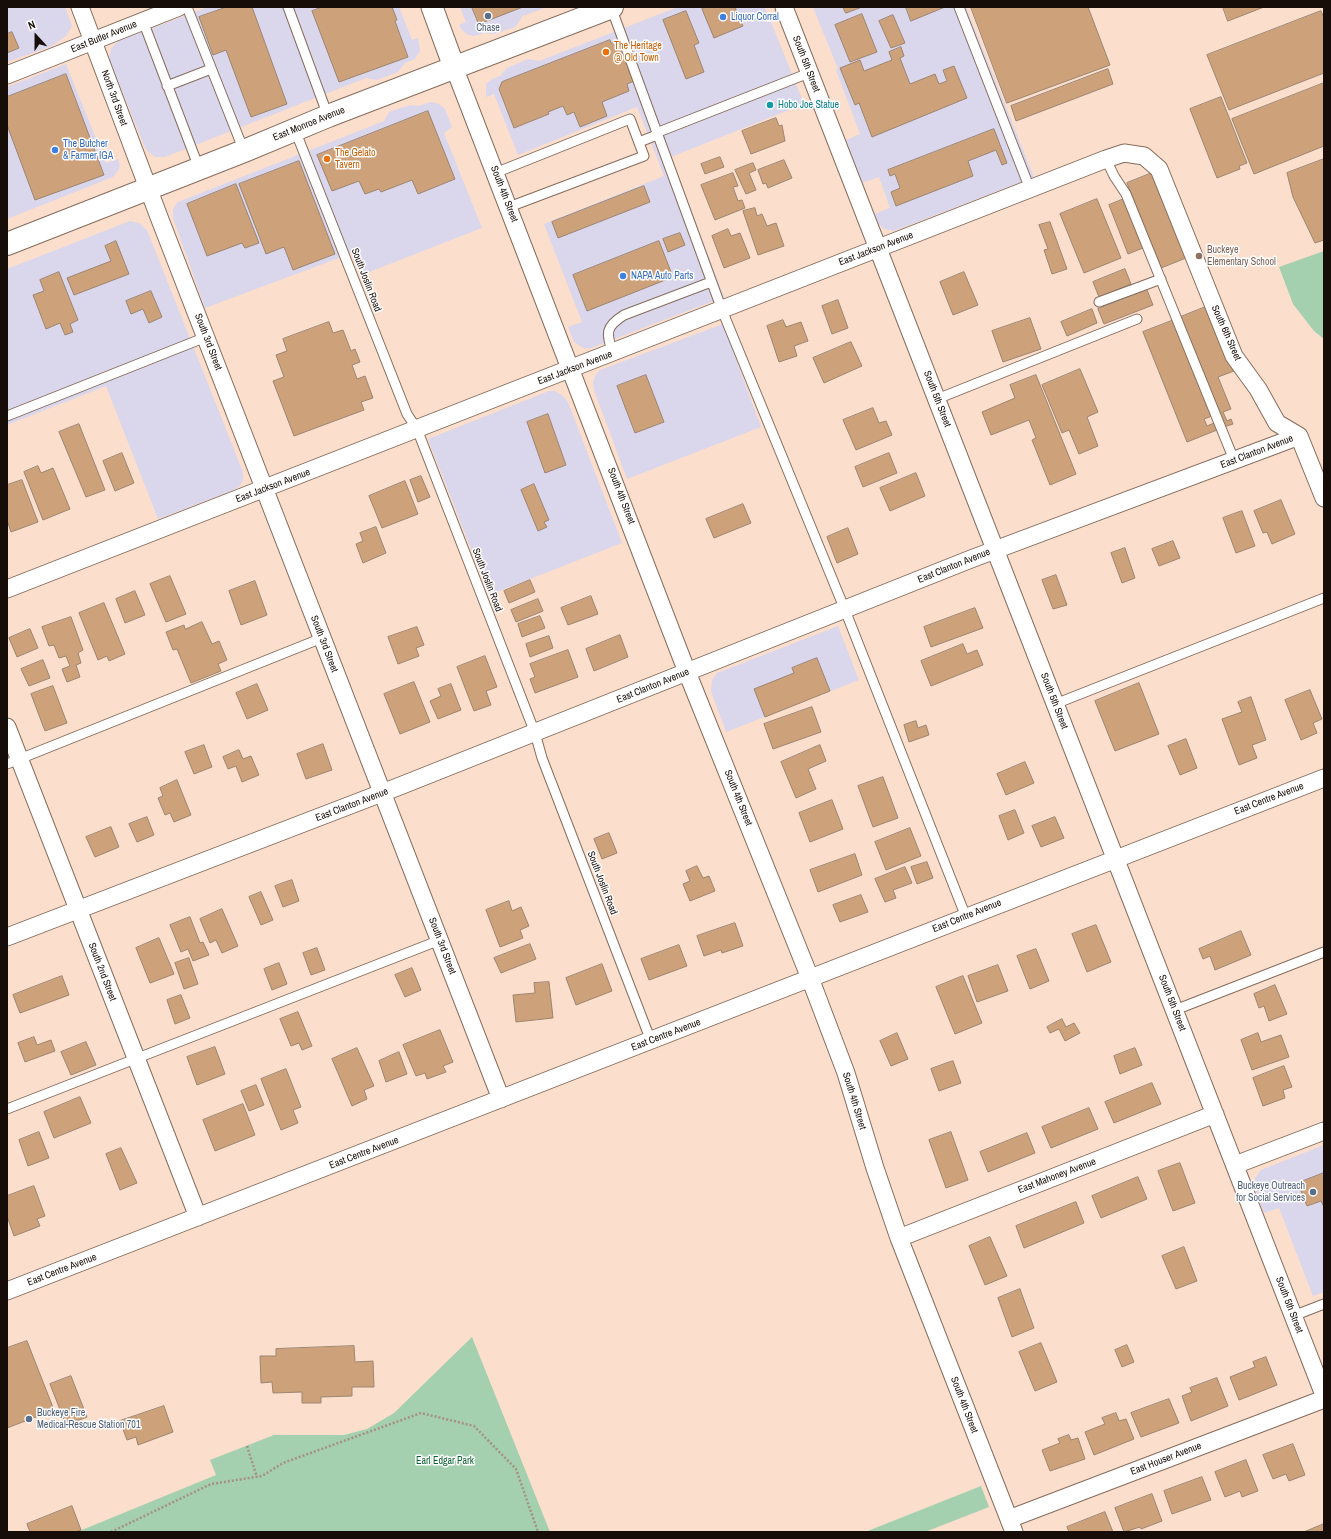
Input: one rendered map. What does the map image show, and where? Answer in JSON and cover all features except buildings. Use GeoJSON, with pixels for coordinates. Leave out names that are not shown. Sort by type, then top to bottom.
{"type":"FeatureCollection","features":[{"type":"Feature","properties":{"kind":"main road","name":"East Monroe Avenue"},"geometry":{"type":"LineString","coordinates":[[7,244],[244,151],[328,116],[612,7]]}},
{"type":"Feature","properties":{"kind":"street","name":"North 3rd Street"},"geometry":{"type":"LineString","coordinates":[[80,7],[148,188]]}},
{"type":"Feature","properties":{"kind":"street","name":"East Butler Avenue"},"geometry":{"type":"LineString","coordinates":[[7,75],[179,7]]}},
{"type":"Feature","properties":{"kind":"street"},"geometry":{"type":"LineString","coordinates":[[432,7],[454,68]]}},
{"type":"Feature","properties":{"kind":"street","name":"South 5th Street"},"geometry":{"type":"LineString","coordinates":[[784,7],[1216,1114],[1324,1395]]}},
{"type":"Feature","properties":{"kind":"street","name":"South 4th Street"},"geometry":{"type":"LineString","coordinates":[[454,68],[572,369],[688,672],[810,978],[846,1073],[875,1168],[899,1238],[1011,1525]]}},
{"type":"Feature","properties":{"kind":"street","name":"East Jackson Avenue"},"geometry":{"type":"LineString","coordinates":[[7,589],[265,490],[1106,159],[1124,153],[1144,156]]}},
{"type":"Feature","properties":{"kind":"street","name":"South 6th Street"},"geometry":{"type":"LineString","coordinates":[[1144,156],[1159,169],[1234,356],[1258,389],[1277,423],[1300,436]]}},
{"type":"Feature","properties":{"kind":"street","name":"South 3rd Street"},"geometry":{"type":"LineString","coordinates":[[148,188],[502,1099]]}},
{"type":"Feature","properties":{"kind":"street"},"geometry":{"type":"LineString","coordinates":[[1300,436],[1324,498]]}},
{"type":"Feature","properties":{"kind":"street","name":"East Clanton Avenue"},"geometry":{"type":"LineString","coordinates":[[7,936],[382,793],[996,550],[1300,436]]}},
{"type":"Feature","properties":{"kind":"street","name":"South 2nd Street"},"geometry":{"type":"LineString","coordinates":[[7,727],[13,762],[77,910],[198,1217]]}},
{"type":"Feature","properties":{"kind":"street","name":"East Centre Avenue"},"geometry":{"type":"LineString","coordinates":[[7,1292],[1324,778]]}},
{"type":"Feature","properties":{"kind":"street","name":"East Mahoney Avenue"},"geometry":{"type":"LineString","coordinates":[[899,1238],[1216,1114]]}},
{"type":"Feature","properties":{"kind":"street"},"geometry":{"type":"LineString","coordinates":[[1235,1165],[1324,1131]]}},
{"type":"Feature","properties":{"kind":"street","name":"East Houser Avenue"},"geometry":{"type":"LineString","coordinates":[[1011,1525],[1324,1399]]}},
{"type":"Feature","properties":{"kind":"lane"},"geometry":{"type":"LineString","coordinates":[[187,7],[244,151]]}},
{"type":"Feature","properties":{"kind":"lane"},"geometry":{"type":"LineString","coordinates":[[288,7],[328,116]]}},
{"type":"Feature","properties":{"kind":"lane"},"geometry":{"type":"LineString","coordinates":[[612,7],[656,134],[711,282],[845,610],[966,917]]}},
{"type":"Feature","properties":{"kind":"lane"},"geometry":{"type":"LineString","coordinates":[[959,7],[1030,189]]}},
{"type":"Feature","properties":{"kind":"lane"},"geometry":{"type":"LineString","coordinates":[[143,21],[199,168]]}},
{"type":"Feature","properties":{"kind":"lane"},"geometry":{"type":"LineString","coordinates":[[168,86],[211,70]]}},
{"type":"Feature","properties":{"kind":"lane"},"geometry":{"type":"LineString","coordinates":[[639,142],[810,73]]}},
{"type":"Feature","properties":{"kind":"lane"},"geometry":{"type":"LineString","coordinates":[[496,173],[630,118],[644,156],[509,207]]}},
{"type":"Feature","properties":{"kind":"lane","name":"South Joslin Road"},"geometry":{"type":"LineString","coordinates":[[295,130],[407,414],[417,430],[535,733],[542,758],[651,1041]]}},
{"type":"Feature","properties":{"kind":"lane"},"geometry":{"type":"LineString","coordinates":[[1106,159],[1114,176],[1126,194],[1234,460]]}},
{"type":"Feature","properties":{"kind":"lane"},"geometry":{"type":"LineString","coordinates":[[1099,302],[1161,279]]}},
{"type":"Feature","properties":{"kind":"lane"},"geometry":{"type":"LineString","coordinates":[[613,353],[608,340],[608,329],[611,323],[624,315],[711,282]]}},
{"type":"Feature","properties":{"kind":"lane"},"geometry":{"type":"LineString","coordinates":[[937,399],[1137,319]]}},
{"type":"Feature","properties":{"kind":"lane"},"geometry":{"type":"LineString","coordinates":[[7,416],[206,337]]}},
{"type":"Feature","properties":{"kind":"lane"},"geometry":{"type":"LineString","coordinates":[[1055,704],[1324,598]]}},
{"type":"Feature","properties":{"kind":"lane"},"geometry":{"type":"LineString","coordinates":[[13,762],[322,638]]}},
{"type":"Feature","properties":{"kind":"lane"},"geometry":{"type":"LineString","coordinates":[[7,1109],[440,940]]}},
{"type":"Feature","properties":{"kind":"lane"},"geometry":{"type":"LineString","coordinates":[[1175,1010],[1324,952]]}},
{"type":"Feature","properties":{"kind":"lane"},"geometry":{"type":"LineString","coordinates":[[1293,1316],[1324,1304]]}},
{"type":"Feature","properties":{"kind":"path"},"geometry":{"type":"LineString","coordinates":[[111,1532],[211,1484],[262,1476],[283,1463],[421,1413],[474,1426],[516,1469],[538,1532]]}},
{"type":"Feature","properties":{"kind":"path"},"geometry":{"type":"LineString","coordinates":[[247,1446],[257,1477]]}},
{"type":"Feature","properties":{"kind":"shaded area"},"geometry":{"type":"Polygon","coordinates":[[[7,7],[65,7],[72,26],[67,35],[52,46],[7,62],[7,7]]]}},
{"type":"Feature","properties":{"kind":"shaded area"},"geometry":{"type":"Polygon","coordinates":[[[208,7],[399,7],[412,40],[418,38],[420,51],[415,59],[405,63],[398,72],[377,80],[366,78],[165,157],[155,157],[146,150],[109,59],[111,49],[118,41],[208,7]]]}},
{"type":"Feature","properties":{"kind":"shaded area"},"geometry":{"type":"Polygon","coordinates":[[[460,7],[547,7],[523,16],[515,27],[494,34],[484,33],[475,36],[468,35],[459,25],[466,22],[460,7]]]}},
{"type":"Feature","properties":{"kind":"shaded area"},"geometry":{"type":"Polygon","coordinates":[[[678,7],[765,7],[804,104],[671,157],[724,297],[585,349],[574,342],[568,327],[582,322],[544,224],[664,176],[637,107],[518,155],[494,94],[486,97],[486,84],[492,79],[500,76],[507,68],[528,59],[539,61],[678,7]]]}},
{"type":"Feature","properties":{"kind":"shaded area"},"geometry":{"type":"Polygon","coordinates":[[[813,7],[966,7],[1034,177],[894,231],[884,229],[878,223],[874,214],[890,208],[879,177],[862,183],[846,140],[860,134],[836,70],[838,69],[813,7]]]}},
{"type":"Feature","properties":{"kind":"shaded area","name":"The Butcher & Farmer IGA"},"geometry":{"type":"Polygon","coordinates":[[[66,64],[106,163],[118,159],[120,166],[113,177],[7,219],[7,87],[66,64]]]}},
{"type":"Feature","properties":{"kind":"shaded area"},"geometry":{"type":"Polygon","coordinates":[[[431,102],[439,104],[445,109],[452,127],[444,133],[482,228],[364,274],[355,252],[205,308],[173,218],[173,209],[178,202],[384,121],[389,112],[410,105],[418,106],[431,102]]]}},
{"type":"Feature","properties":{"kind":"shaded area"},"geometry":{"type":"Polygon","coordinates":[[[130,221],[139,223],[147,230],[243,472],[243,480],[240,486],[234,490],[158,519],[106,386],[7,425],[7,269],[130,221]]]}},
{"type":"Feature","properties":{"kind":"shaded area"},"geometry":{"type":"Polygon","coordinates":[[[723,324],[761,427],[627,479],[594,390],[593,382],[595,376],[600,370],[723,324]]]}},
{"type":"Feature","properties":{"kind":"shaded area"},"geometry":{"type":"Polygon","coordinates":[[[549,391],[555,391],[562,395],[568,402],[622,543],[489,595],[428,439],[549,391]]]}},
{"type":"Feature","properties":{"kind":"shaded area"},"geometry":{"type":"Polygon","coordinates":[[[838,626],[859,680],[726,732],[711,691],[712,680],[717,673],[838,626]]]}},
{"type":"Feature","properties":{"kind":"shaded area"},"geometry":{"type":"Polygon","coordinates":[[[1324,1145],[1324,1292],[1313,1296],[1279,1208],[1264,1213],[1254,1187],[1255,1178],[1261,1170],[1324,1145]]]}},
{"type":"Feature","properties":{"kind":"green space"},"geometry":{"type":"Polygon","coordinates":[[[1324,251],[1324,339],[1314,331],[1293,304],[1279,267],[1324,251]]]}},
{"type":"Feature","properties":{"kind":"green space","name":"Earl Edgar Park"},"geometry":{"type":"Polygon","coordinates":[[[472,1337],[550,1532],[77,1532],[216,1475],[210,1460],[274,1435],[344,1435],[367,1429],[394,1413],[472,1337]]]}},
{"type":"Feature","properties":{"kind":"green space"},"geometry":{"type":"Polygon","coordinates":[[[981,1486],[989,1507],[925,1532],[865,1532],[981,1486]]]}},
{"type":"Feature","properties":{"kind":"place","name":"Chase"},"geometry":{"type":"Point","coordinates":[488,16]}},
{"type":"Feature","properties":{"kind":"place","name":"Liquor Corral"},"geometry":{"type":"Point","coordinates":[723,17]}},
{"type":"Feature","properties":{"kind":"place","name":"The Heritage @ Old Town"},"geometry":{"type":"Point","coordinates":[606,52]}},
{"type":"Feature","properties":{"kind":"place","name":"Hobo Joe Statue"},"geometry":{"type":"Point","coordinates":[770,105]}},
{"type":"Feature","properties":{"kind":"place","name":"The Butcher & Farmer IGA"},"geometry":{"type":"Point","coordinates":[55,150]}},
{"type":"Feature","properties":{"kind":"place","name":"The Gelato Tavern"},"geometry":{"type":"Point","coordinates":[327,159]}},
{"type":"Feature","properties":{"kind":"place","name":"Buckeye Elementary School"},"geometry":{"type":"Point","coordinates":[1199,256]}},
{"type":"Feature","properties":{"kind":"place","name":"NAPA Auto Parts"},"geometry":{"type":"Point","coordinates":[623,276]}},
{"type":"Feature","properties":{"kind":"place","name":"Buckeye Outreach for Social Services"},"geometry":{"type":"Point","coordinates":[1313,1192]}},
{"type":"Feature","properties":{"kind":"place","name":"Buckeye Fire Medical-Rescue Station 701"},"geometry":{"type":"Point","coordinates":[29,1419]}}]}
